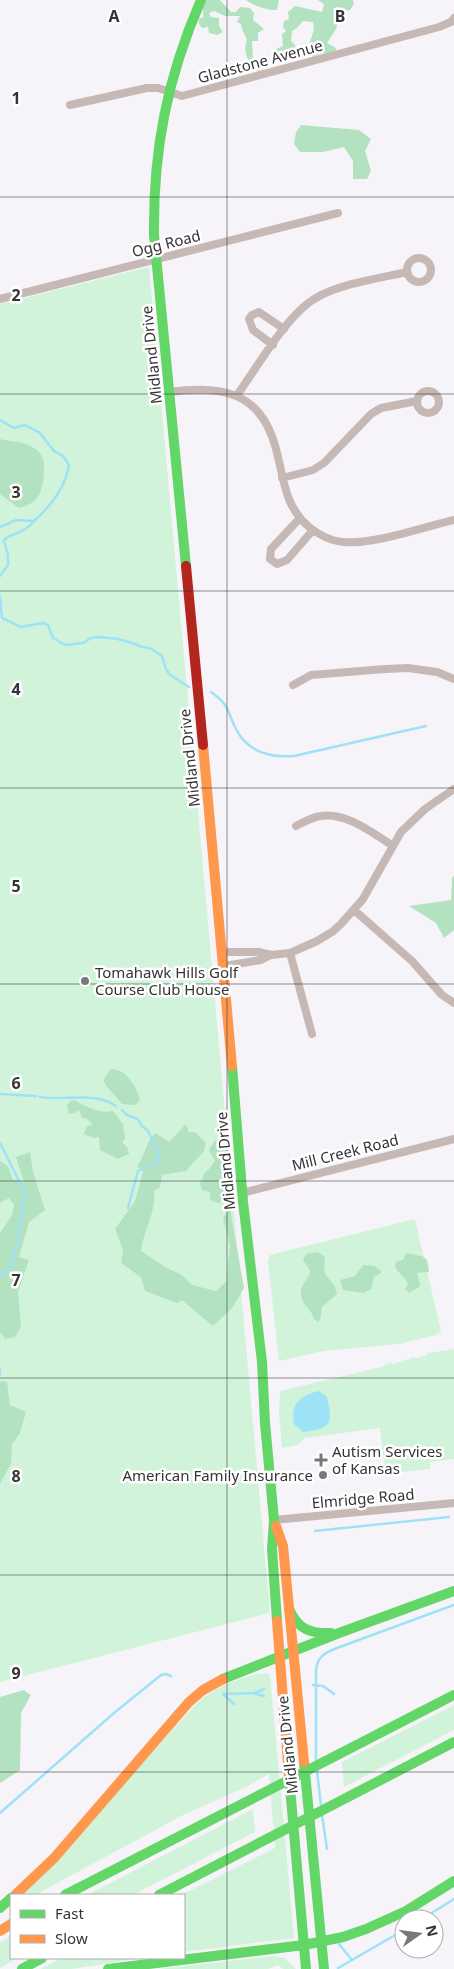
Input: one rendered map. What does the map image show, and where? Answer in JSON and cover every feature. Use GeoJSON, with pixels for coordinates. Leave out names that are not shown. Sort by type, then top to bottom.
{"type":"FeatureCollection","features":[{"type":"Feature","properties":{"kind":"main road","name":"Midland Drive"},"geometry":{"type":"LineString","coordinates":[[202,0],[183,40],[169,92],[159,135],[153,204],[156,260],[223,952],[242,1193],[262,1362],[265,1423],[274,1520],[272,1549],[279,1657],[306,1969]]}},
{"type":"Feature","properties":{"kind":"main road","name":"Midland Drive"},"geometry":{"type":"LineString","coordinates":[[274,1520],[283,1546],[324,1969]]}},
{"type":"Feature","properties":{"kind":"main road"},"geometry":{"type":"LineString","coordinates":[[16,1894],[55,1857],[189,1702],[203,1690],[216,1682],[339,1632],[454,1591]]}},
{"type":"Feature","properties":{"kind":"main road"},"geometry":{"type":"LineString","coordinates":[[289,1609],[298,1626],[309,1633],[339,1632]]}},
{"type":"Feature","properties":{"kind":"main road"},"geometry":{"type":"LineString","coordinates":[[67,1894],[454,1695]]}},
{"type":"Feature","properties":{"kind":"main road"},"geometry":{"type":"LineString","coordinates":[[161,1894],[454,1742]]}},
{"type":"Feature","properties":{"kind":"main road"},"geometry":{"type":"LineString","coordinates":[[108,1969],[322,1942],[358,1932],[386,1921],[422,1903],[454,1881]]}},
{"type":"Feature","properties":{"kind":"main road"},"geometry":{"type":"LineString","coordinates":[[0,1908],[10,1899]]}},
{"type":"Feature","properties":{"kind":"main road"},"geometry":{"type":"LineString","coordinates":[[22,1969],[40,1959]]}},
{"type":"Feature","properties":{"kind":"street","name":"Gladstone Avenue"},"geometry":{"type":"LineString","coordinates":[[70,105],[147,88],[158,88],[182,96],[438,27],[451,22],[454,18]]}},
{"type":"Feature","properties":{"kind":"street","name":"Ogg Road"},"geometry":{"type":"LineString","coordinates":[[0,299],[338,213]]}},
{"type":"Feature","properties":{"kind":"street"},"geometry":{"type":"LineString","coordinates":[[237,395],[284,329],[298,312],[317,297],[338,289],[407,272]]}},
{"type":"Feature","properties":{"kind":"street"},"geometry":{"type":"LineString","coordinates":[[273,345],[253,330],[249,319],[252,315],[259,312],[265,314],[284,329]]}},
{"type":"Feature","properties":{"kind":"street"},"geometry":{"type":"LineString","coordinates":[[170,392],[210,389],[237,395],[254,409],[264,421],[276,449],[282,478],[291,505],[300,518],[313,530],[328,539],[354,543],[368,541],[454,520]]}},
{"type":"Feature","properties":{"kind":"street"},"geometry":{"type":"LineString","coordinates":[[282,478],[313,470],[324,463],[371,414],[390,406],[417,401]]}},
{"type":"Feature","properties":{"kind":"street"},"geometry":{"type":"LineString","coordinates":[[300,518],[271,549],[270,559],[273,562],[277,564],[287,560],[313,530]]}},
{"type":"Feature","properties":{"kind":"street"},"geometry":{"type":"LineString","coordinates":[[293,685],[311,676],[408,668],[437,672],[454,678]]}},
{"type":"Feature","properties":{"kind":"street"},"geometry":{"type":"LineString","coordinates":[[224,966],[261,960],[271,955],[290,952],[317,941],[332,932],[354,910],[366,894],[392,845],[411,820],[454,790]]}},
{"type":"Feature","properties":{"kind":"street"},"geometry":{"type":"LineString","coordinates":[[296,826],[320,816],[342,817],[392,845]]}},
{"type":"Feature","properties":{"kind":"street"},"geometry":{"type":"LineString","coordinates":[[354,910],[412,961],[442,995],[454,1003]]}},
{"type":"Feature","properties":{"kind":"street"},"geometry":{"type":"LineString","coordinates":[[223,952],[259,952],[271,955]]}},
{"type":"Feature","properties":{"kind":"street"},"geometry":{"type":"LineString","coordinates":[[290,952],[312,1034]]}},
{"type":"Feature","properties":{"kind":"street","name":"Mill Creek Road"},"geometry":{"type":"LineString","coordinates":[[242,1193],[454,1139]]}},
{"type":"Feature","properties":{"kind":"street","name":"Elmridge Road"},"geometry":{"type":"LineString","coordinates":[[274,1520],[454,1503]]}},
{"type":"Feature","properties":{"kind":"green space"},"geometry":{"type":"Polygon","coordinates":[[[206,0],[220,0],[231,12],[236,12],[240,7],[250,8],[254,13],[253,20],[264,29],[258,33],[258,41],[252,41],[253,60],[258,62],[261,68],[259,72],[247,58],[245,49],[247,40],[241,24],[237,22],[240,16],[225,16],[214,11],[209,13],[211,17],[219,18],[219,26],[223,32],[217,35],[209,33],[208,27],[202,28],[199,24],[199,19],[203,17],[203,6],[206,0]]]}},
{"type":"Feature","properties":{"kind":"green space"},"geometry":{"type":"Polygon","coordinates":[[[246,0],[279,0],[277,10],[274,10],[252,4],[246,0]]]}},
{"type":"Feature","properties":{"kind":"green space"},"geometry":{"type":"Polygon","coordinates":[[[318,0],[353,0],[354,4],[350,10],[342,11],[336,29],[327,43],[336,48],[336,52],[313,57],[306,52],[314,26],[313,22],[303,21],[292,31],[291,41],[295,45],[298,56],[293,55],[291,50],[282,58],[278,56],[275,50],[283,46],[282,34],[286,31],[283,27],[284,21],[289,19],[288,12],[295,6],[322,12],[324,4],[318,0]]]}},
{"type":"Feature","properties":{"kind":"green space"},"geometry":{"type":"Polygon","coordinates":[[[301,125],[359,130],[371,139],[365,151],[371,171],[367,179],[353,179],[353,161],[344,147],[323,152],[300,152],[294,144],[296,132],[301,125]]]}},
{"type":"Feature","properties":{"kind":"green space"},"geometry":{"type":"Polygon","coordinates":[[[149,267],[270,1613],[0,1682],[0,304],[149,267]]]}},
{"type":"Feature","properties":{"kind":"green space"},"geometry":{"type":"Polygon","coordinates":[[[0,439],[30,445],[43,458],[44,470],[41,489],[36,499],[26,506],[19,508],[0,494],[0,439]]]}},
{"type":"Feature","properties":{"kind":"green space"},"geometry":{"type":"Polygon","coordinates":[[[454,875],[454,930],[444,938],[436,923],[409,906],[451,900],[452,879],[454,875]]]}},
{"type":"Feature","properties":{"kind":"green space"},"geometry":{"type":"Polygon","coordinates":[[[111,1069],[121,1072],[130,1079],[140,1099],[136,1105],[122,1104],[107,1087],[103,1080],[111,1069]]]}},
{"type":"Feature","properties":{"kind":"green space"},"geometry":{"type":"Polygon","coordinates":[[[75,1100],[103,1112],[113,1111],[123,1124],[125,1139],[122,1142],[127,1147],[129,1154],[118,1159],[100,1150],[99,1137],[94,1138],[84,1134],[87,1126],[93,1125],[87,1119],[82,1118],[79,1110],[69,1114],[67,1106],[70,1101],[75,1100]]]}},
{"type":"Feature","properties":{"kind":"green space"},"geometry":{"type":"Polygon","coordinates":[[[186,1124],[189,1132],[195,1132],[206,1143],[204,1151],[186,1171],[162,1175],[160,1187],[154,1191],[154,1206],[141,1251],[165,1267],[182,1275],[192,1285],[216,1291],[226,1282],[230,1247],[223,1218],[230,1209],[244,1288],[232,1308],[213,1326],[182,1300],[177,1303],[145,1291],[141,1277],[121,1263],[123,1250],[115,1229],[135,1201],[143,1172],[137,1166],[150,1140],[156,1133],[169,1142],[186,1124]]]}},
{"type":"Feature","properties":{"kind":"green space"},"geometry":{"type":"Polygon","coordinates":[[[215,1140],[224,1145],[227,1150],[225,1179],[228,1200],[218,1203],[210,1200],[210,1192],[202,1190],[200,1183],[204,1173],[215,1161],[209,1150],[215,1140]]]}},
{"type":"Feature","properties":{"kind":"green space"},"geometry":{"type":"Polygon","coordinates":[[[30,1152],[33,1172],[45,1210],[29,1222],[19,1257],[29,1260],[18,1292],[21,1327],[15,1337],[5,1339],[0,1332],[0,1233],[12,1215],[14,1205],[9,1198],[0,1203],[0,1161],[8,1166],[13,1180],[24,1182],[16,1157],[30,1152]]]}},
{"type":"Feature","properties":{"kind":"green space"},"geometry":{"type":"Polygon","coordinates":[[[415,1219],[441,1331],[436,1335],[399,1344],[324,1351],[279,1361],[268,1261],[270,1255],[415,1219]]]}},
{"type":"Feature","properties":{"kind":"green space"},"geometry":{"type":"Polygon","coordinates":[[[318,1252],[325,1257],[324,1272],[335,1287],[337,1294],[322,1307],[321,1317],[318,1322],[303,1302],[301,1291],[310,1272],[303,1259],[306,1254],[318,1252]]]}},
{"type":"Feature","properties":{"kind":"green space"},"geometry":{"type":"Polygon","coordinates":[[[410,1253],[422,1256],[427,1260],[429,1272],[417,1273],[419,1287],[409,1293],[405,1289],[408,1284],[407,1282],[395,1266],[396,1262],[404,1259],[405,1254],[410,1253]]]}},
{"type":"Feature","properties":{"kind":"green space"},"geometry":{"type":"Polygon","coordinates":[[[363,1265],[375,1266],[381,1271],[381,1273],[374,1277],[371,1289],[363,1293],[343,1290],[340,1280],[355,1276],[363,1265]]]}},
{"type":"Feature","properties":{"kind":"green space"},"geometry":{"type":"Polygon","coordinates":[[[449,1348],[454,1350],[454,1459],[430,1462],[430,1469],[385,1474],[380,1428],[305,1438],[297,1445],[282,1448],[279,1412],[280,1391],[381,1367],[391,1362],[393,1364],[404,1359],[417,1358],[427,1355],[427,1353],[449,1350],[449,1348]]]}},
{"type":"Feature","properties":{"kind":"green space"},"geometry":{"type":"Polygon","coordinates":[[[0,1381],[7,1382],[10,1405],[26,1412],[20,1433],[12,1444],[11,1464],[0,1484],[0,1381]]]}},
{"type":"Feature","properties":{"kind":"green space"},"geometry":{"type":"Polygon","coordinates":[[[267,1673],[270,1675],[294,1938],[185,1952],[185,1894],[183,1894],[275,1848],[269,1774],[248,1786],[185,1814],[37,1894],[22,1894],[197,1703],[230,1683],[267,1673]]]}},
{"type":"Feature","properties":{"kind":"green space"},"geometry":{"type":"Polygon","coordinates":[[[24,1690],[31,1695],[21,1713],[20,1770],[0,1783],[0,1697],[24,1690]]]}},
{"type":"Feature","properties":{"kind":"green space"},"geometry":{"type":"Polygon","coordinates":[[[454,1705],[454,1730],[344,1787],[342,1762],[454,1705]]]}},
{"type":"Feature","properties":{"kind":"green space"},"geometry":{"type":"Polygon","coordinates":[[[253,1809],[255,1832],[135,1894],[89,1894],[253,1809]]]}},
{"type":"Feature","properties":{"kind":"green space"},"geometry":{"type":"Polygon","coordinates":[[[10,1937],[10,1959],[15,1959],[0,1968],[0,1942],[10,1937]]]}},
{"type":"Feature","properties":{"kind":"green space"},"geometry":{"type":"Polygon","coordinates":[[[274,1956],[285,1958],[296,1969],[283,1969],[278,1965],[268,1969],[158,1969],[274,1956]]]}},
{"type":"Feature","properties":{"kind":"green space"},"geometry":{"type":"Polygon","coordinates":[[[59,1959],[135,1959],[72,1969],[41,1969],[59,1959]]]}},
{"type":"Feature","properties":{"kind":"water"},"geometry":{"type":"Polygon","coordinates":[[[319,1391],[327,1397],[330,1419],[325,1427],[303,1432],[294,1424],[295,1405],[307,1395],[319,1391]]]}},
{"type":"Feature","properties":{"kind":"waterway"},"geometry":{"type":"LineString","coordinates":[[0,420],[14,428],[25,425],[40,433],[54,451],[63,456],[69,465],[61,489],[34,521],[16,520],[0,527]]}},
{"type":"Feature","properties":{"kind":"waterway"},"geometry":{"type":"LineString","coordinates":[[0,576],[8,565],[8,555],[4,541],[6,538],[28,527],[34,521]]}},
{"type":"Feature","properties":{"kind":"waterway"},"geometry":{"type":"LineString","coordinates":[[0,596],[2,618],[21,627],[43,623],[48,625],[53,638],[65,645],[83,643],[91,638],[99,637],[118,639],[150,648],[162,656],[170,675],[189,687]]}},
{"type":"Feature","properties":{"kind":"waterway"},"geometry":{"type":"LineString","coordinates":[[211,692],[224,704],[245,742],[259,751],[276,756],[294,756],[426,726]]}},
{"type":"Feature","properties":{"kind":"waterway"},"geometry":{"type":"LineString","coordinates":[[0,1094],[36,1096]]}},
{"type":"Feature","properties":{"kind":"waterway"},"geometry":{"type":"LineString","coordinates":[[40,1097],[98,1099],[116,1106]]}},
{"type":"Feature","properties":{"kind":"waterway"},"geometry":{"type":"LineString","coordinates":[[122,1110],[127,1115],[138,1119],[148,1131],[160,1157],[158,1162],[151,1164]]}},
{"type":"Feature","properties":{"kind":"waterway"},"geometry":{"type":"LineString","coordinates":[[0,1143],[25,1193],[18,1239],[10,1269],[0,1277]]}},
{"type":"Feature","properties":{"kind":"waterway"},"geometry":{"type":"LineString","coordinates":[[128,1208],[138,1171],[146,1166]]}},
{"type":"Feature","properties":{"kind":"waterway"},"geometry":{"type":"LineString","coordinates":[[0,1370],[0,1375]]}},
{"type":"Feature","properties":{"kind":"waterway"},"geometry":{"type":"LineString","coordinates":[[315,1531],[449,1517]]}},
{"type":"Feature","properties":{"kind":"waterway"},"geometry":{"type":"LineString","coordinates":[[316,1760],[316,1671],[322,1656],[337,1648],[454,1605]]}},
{"type":"Feature","properties":{"kind":"waterway"},"geometry":{"type":"LineString","coordinates":[[0,1813],[114,1713],[161,1675],[171,1676]]}},
{"type":"Feature","properties":{"kind":"waterway"},"geometry":{"type":"LineString","coordinates":[[313,1685],[323,1686],[334,1694]]}},
{"type":"Feature","properties":{"kind":"waterway"},"geometry":{"type":"LineString","coordinates":[[223,1694],[255,1693],[264,1689]]}},
{"type":"Feature","properties":{"kind":"waterway"},"geometry":{"type":"LineString","coordinates":[[256,1694],[264,1696]]}},
{"type":"Feature","properties":{"kind":"waterway"},"geometry":{"type":"LineString","coordinates":[[224,1695],[234,1704]]}},
{"type":"Feature","properties":{"kind":"waterway"},"geometry":{"type":"LineString","coordinates":[[317,1771],[321,1805]]}},
{"type":"Feature","properties":{"kind":"waterway"},"geometry":{"type":"LineString","coordinates":[[322,1815],[327,1849]]}},
{"type":"Feature","properties":{"kind":"waterway"},"geometry":{"type":"LineString","coordinates":[[438,1909],[454,1899]]}},
{"type":"Feature","properties":{"kind":"waterway"},"geometry":{"type":"LineString","coordinates":[[338,1968],[394,1936]]}},
{"type":"Feature","properties":{"kind":"waterway"},"geometry":{"type":"LineString","coordinates":[[339,1944],[352,1960]]}},
{"type":"Feature","properties":{"kind":"traffic: fast"},"geometry":{"type":"LineString","coordinates":[[186,566],[154,235],[154,204],[159,144],[164,115],[179,58],[201,0]]}},
{"type":"Feature","properties":{"kind":"traffic: fast"},"geometry":{"type":"LineString","coordinates":[[232,1066],[243,1202],[262,1362],[265,1423],[274,1520],[272,1549],[277,1621]]}},
{"type":"Feature","properties":{"kind":"traffic: fast"},"geometry":{"type":"LineString","coordinates":[[223,1679],[339,1633],[454,1591]]}},
{"type":"Feature","properties":{"kind":"traffic: fast"},"geometry":{"type":"LineString","coordinates":[[289,1609],[296,1621],[306,1629],[331,1633]]}},
{"type":"Feature","properties":{"kind":"traffic: fast"},"geometry":{"type":"LineString","coordinates":[[67,1894],[454,1695]]}},
{"type":"Feature","properties":{"kind":"traffic: fast"},"geometry":{"type":"LineString","coordinates":[[161,1894],[454,1742]]}},
{"type":"Feature","properties":{"kind":"traffic: fast"},"geometry":{"type":"LineString","coordinates":[[304,1762],[324,1969]]}},
{"type":"Feature","properties":{"kind":"traffic: fast"},"geometry":{"type":"LineString","coordinates":[[289,1776],[306,1969]]}},
{"type":"Feature","properties":{"kind":"traffic: fast"},"geometry":{"type":"LineString","coordinates":[[108,1969],[304,1945],[343,1937],[406,1911],[454,1881]]}},
{"type":"Feature","properties":{"kind":"traffic: fast"},"geometry":{"type":"LineString","coordinates":[[0,1908],[10,1899]]}},
{"type":"Feature","properties":{"kind":"traffic: fast"},"geometry":{"type":"LineString","coordinates":[[22,1969],[40,1959]]}},
{"type":"Feature","properties":{"kind":"traffic: slow"},"geometry":{"type":"LineString","coordinates":[[203,745],[232,1066]]}},
{"type":"Feature","properties":{"kind":"traffic: slow"},"geometry":{"type":"LineString","coordinates":[[276,1526],[283,1546],[304,1762]]}},
{"type":"Feature","properties":{"kind":"traffic: slow"},"geometry":{"type":"LineString","coordinates":[[277,1621],[289,1776]]}},
{"type":"Feature","properties":{"kind":"traffic: slow"},"geometry":{"type":"LineString","coordinates":[[16,1894],[55,1857],[189,1702],[203,1690],[223,1679]]}},
{"type":"Feature","properties":{"kind":"traffic: slow"},"geometry":{"type":"LineString","coordinates":[[0,1931],[10,1925]]}},
{"type":"Feature","properties":{"kind":"traffic: jam"},"geometry":{"type":"LineString","coordinates":[[186,566],[203,745]]}},
{"type":"Feature","properties":{"kind":"place","name":"Tomahawk Hills Golf Course Club House"},"geometry":{"type":"Point","coordinates":[85,981]}},
{"type":"Feature","properties":{"kind":"place","name":"Autism Services of Kansas"},"geometry":{"type":"Point","coordinates":[321,1460]}},
{"type":"Feature","properties":{"kind":"place","name":"American Family Insurance"},"geometry":{"type":"Point","coordinates":[323,1475]}}]}
